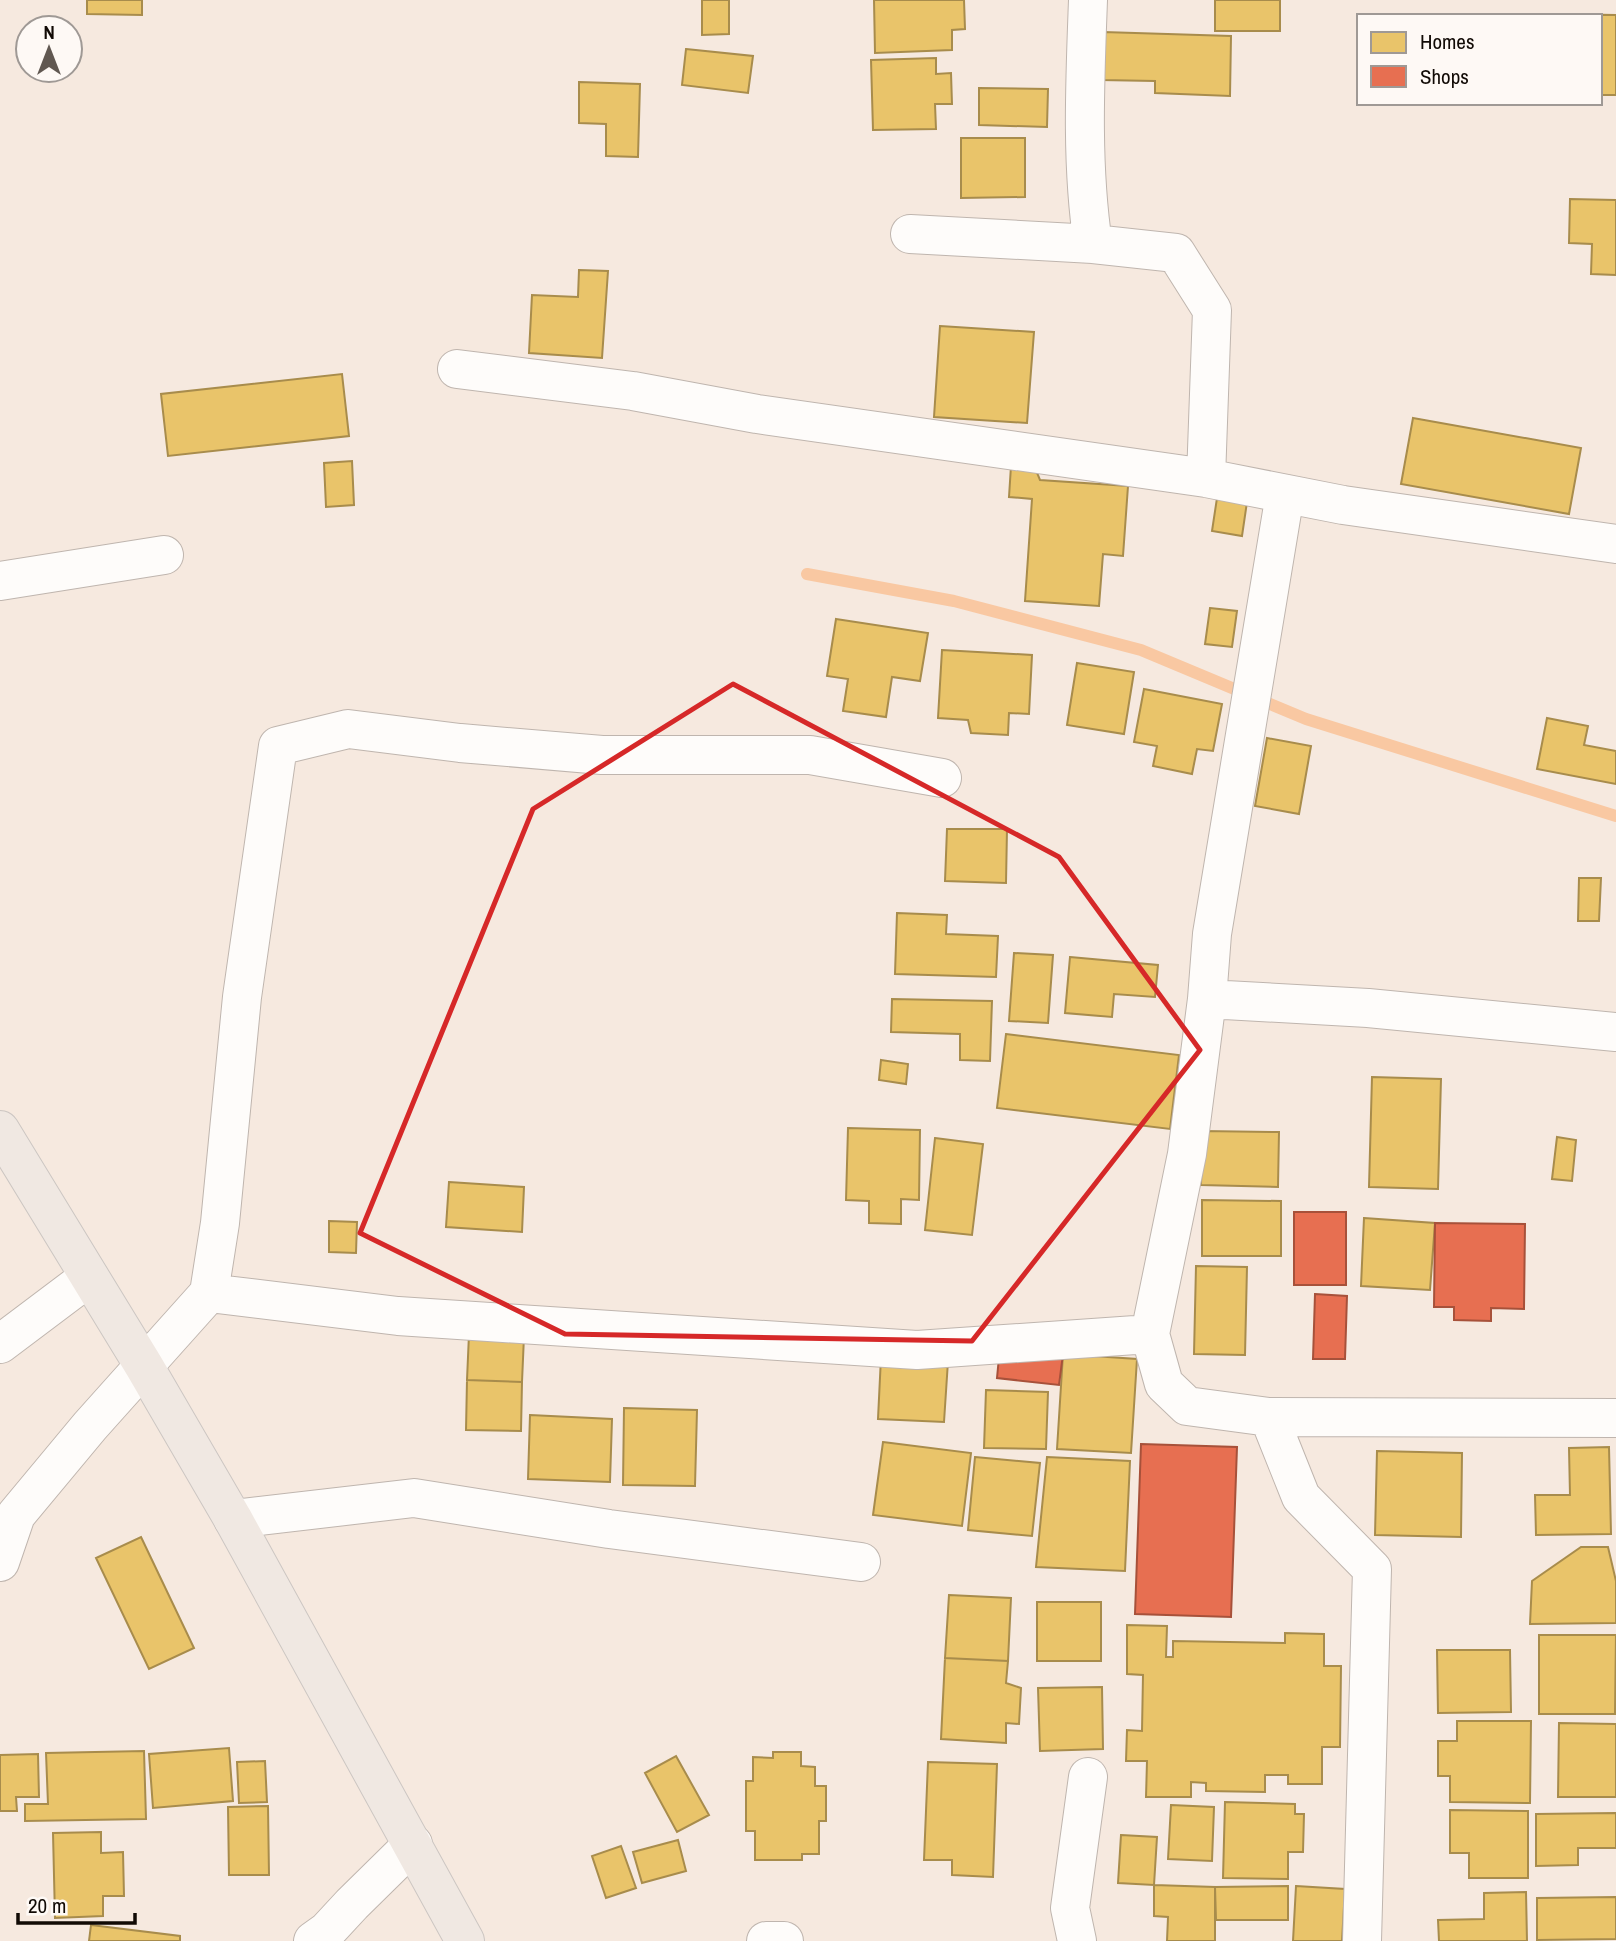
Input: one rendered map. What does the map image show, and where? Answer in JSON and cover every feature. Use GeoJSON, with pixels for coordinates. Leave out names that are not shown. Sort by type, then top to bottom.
{"type":"FeatureCollection","features":[{"type":"Feature","properties":{"kind":"main road"},"geometry":{"type":"LineString","coordinates":[[0,1131],[144,1366],[233,1519],[465,1941]]}},
{"type":"Feature","properties":{"kind":"street"},"geometry":{"type":"LineString","coordinates":[[1088,0],[1085,88],[1087,188],[1093,244]]}},
{"type":"Feature","properties":{"kind":"street"},"geometry":{"type":"LineString","coordinates":[[910,234],[1093,244],[1177,253],[1212,310],[1206,478]]}},
{"type":"Feature","properties":{"kind":"street"},"geometry":{"type":"LineString","coordinates":[[457,369],[633,391],[757,414],[1206,478],[1343,505],[1616,544]]}},
{"type":"Feature","properties":{"kind":"street"},"geometry":{"type":"LineString","coordinates":[[1285,494],[1212,934],[1207,999],[1187,1154],[1150,1334],[1164,1384],[1187,1406],[1269,1417],[1616,1418]]}},
{"type":"Feature","properties":{"kind":"street"},"geometry":{"type":"LineString","coordinates":[[0,581],[164,555]]}},
{"type":"Feature","properties":{"kind":"street"},"geometry":{"type":"LineString","coordinates":[[0,1562],[16,1515],[90,1426],[209,1293],[221,1210],[242,997],[278,746],[348,729],[460,743],[602,755],[810,755],[942,778]]}},
{"type":"Feature","properties":{"kind":"street"},"geometry":{"type":"LineString","coordinates":[[1207,999],[1368,1008],[1616,1032]]}},
{"type":"Feature","properties":{"kind":"street"},"geometry":{"type":"LineString","coordinates":[[0,1345],[89,1277]]}},
{"type":"Feature","properties":{"kind":"street"},"geometry":{"type":"LineString","coordinates":[[209,1293],[398,1315],[917,1350],[1150,1334]]}},
{"type":"Feature","properties":{"kind":"street"},"geometry":{"type":"LineString","coordinates":[[1269,1417],[1301,1497],[1372,1569],[1362,1941]]}},
{"type":"Feature","properties":{"kind":"street"},"geometry":{"type":"LineString","coordinates":[[233,1519],[414,1499],[609,1529],[861,1562]]}},
{"type":"Feature","properties":{"kind":"street"},"geometry":{"type":"LineString","coordinates":[[1077,1941],[1070,1908],[1088,1777]]}},
{"type":"Feature","properties":{"kind":"street"},"geometry":{"type":"LineString","coordinates":[[313,1941],[327,1931],[413,1844]]}},
{"type":"Feature","properties":{"kind":"street"},"geometry":{"type":"LineString","coordinates":[[766,1941],[784,1941]]}},
{"type":"Feature","properties":{"kind":"highlighted area"},"geometry":{"type":"Polygon","coordinates":[[[733,684],[1059,857],[1200,1050],[972,1341],[565,1334],[360,1233],[533,809],[733,684]]]}},
{"type":"Feature","properties":{"kind":"building: Homes"},"geometry":{"type":"Polygon","coordinates":[[[87,0],[142,0],[142,15],[87,14],[87,0]]]}},
{"type":"Feature","properties":{"kind":"building: Homes"},"geometry":{"type":"Polygon","coordinates":[[[702,0],[729,0],[729,34],[702,35],[702,0]]]}},
{"type":"Feature","properties":{"kind":"building: Homes"},"geometry":{"type":"Polygon","coordinates":[[[874,0],[964,0],[965,29],[952,30],[952,50],[875,53],[874,0]]]}},
{"type":"Feature","properties":{"kind":"building: Homes"},"geometry":{"type":"Polygon","coordinates":[[[1215,0],[1280,0],[1280,31],[1215,31],[1215,0]]]}},
{"type":"Feature","properties":{"kind":"building: Homes"},"geometry":{"type":"Polygon","coordinates":[[[1602,15],[1616,15],[1616,95],[1602,95],[1602,15]]]}},
{"type":"Feature","properties":{"kind":"building: Homes"},"geometry":{"type":"Polygon","coordinates":[[[1103,32],[1231,36],[1230,96],[1155,93],[1155,81],[1101,80],[1103,32]]]}},
{"type":"Feature","properties":{"kind":"building: Homes"},"geometry":{"type":"Polygon","coordinates":[[[686,49],[753,56],[748,93],[682,85],[686,49]]]}},
{"type":"Feature","properties":{"kind":"building: Homes"},"geometry":{"type":"Polygon","coordinates":[[[936,58],[936,74],[951,73],[952,104],[935,104],[936,129],[873,130],[871,60],[936,58]]]}},
{"type":"Feature","properties":{"kind":"building: Homes"},"geometry":{"type":"Polygon","coordinates":[[[579,82],[640,84],[638,157],[606,156],[606,124],[579,123],[579,82]]]}},
{"type":"Feature","properties":{"kind":"building: Homes"},"geometry":{"type":"Polygon","coordinates":[[[979,88],[1048,89],[1047,127],[979,125],[979,88]]]}},
{"type":"Feature","properties":{"kind":"building: Homes"},"geometry":{"type":"Polygon","coordinates":[[[961,138],[1025,138],[1025,197],[961,198],[961,138]]]}},
{"type":"Feature","properties":{"kind":"building: Homes"},"geometry":{"type":"Polygon","coordinates":[[[1570,199],[1616,200],[1616,275],[1591,274],[1592,244],[1569,243],[1570,199]]]}},
{"type":"Feature","properties":{"kind":"building: Homes"},"geometry":{"type":"Polygon","coordinates":[[[579,270],[608,271],[602,358],[529,353],[532,295],[578,297],[579,270]]]}},
{"type":"Feature","properties":{"kind":"building: Homes"},"geometry":{"type":"Polygon","coordinates":[[[940,326],[1034,332],[1027,423],[934,417],[940,326]]]}},
{"type":"Feature","properties":{"kind":"building: Homes"},"geometry":{"type":"Polygon","coordinates":[[[342,374],[349,436],[168,456],[161,394],[342,374]]]}},
{"type":"Feature","properties":{"kind":"building: Homes"},"geometry":{"type":"Polygon","coordinates":[[[1413,418],[1581,448],[1569,514],[1401,484],[1413,418]]]}},
{"type":"Feature","properties":{"kind":"building: Homes"},"geometry":{"type":"Polygon","coordinates":[[[1031,458],[1040,480],[1128,486],[1123,556],[1103,554],[1099,606],[1025,601],[1032,499],[1009,497],[1011,466],[1031,458]]]}},
{"type":"Feature","properties":{"kind":"building: Homes"},"geometry":{"type":"Polygon","coordinates":[[[352,461],[354,505],[326,507],[324,463],[352,461]]]}},
{"type":"Feature","properties":{"kind":"building: Homes"},"geometry":{"type":"Polygon","coordinates":[[[1217,498],[1247,502],[1242,536],[1212,531],[1217,498]]]}},
{"type":"Feature","properties":{"kind":"building: Homes"},"geometry":{"type":"Polygon","coordinates":[[[1210,608],[1237,611],[1232,647],[1205,644],[1210,608]]]}},
{"type":"Feature","properties":{"kind":"building: Homes"},"geometry":{"type":"Polygon","coordinates":[[[836,619],[928,633],[920,681],[892,677],[886,717],[843,711],[848,679],[827,676],[836,619]]]}},
{"type":"Feature","properties":{"kind":"building: Homes"},"geometry":{"type":"Polygon","coordinates":[[[942,650],[1032,655],[1029,714],[1009,713],[1008,735],[971,733],[968,720],[938,718],[942,650]]]}},
{"type":"Feature","properties":{"kind":"building: Homes"},"geometry":{"type":"Polygon","coordinates":[[[1077,663],[1134,672],[1124,734],[1067,725],[1077,663]]]}},
{"type":"Feature","properties":{"kind":"building: Homes"},"geometry":{"type":"Polygon","coordinates":[[[1144,689],[1222,704],[1213,751],[1197,749],[1192,774],[1153,766],[1157,746],[1134,742],[1144,689]]]}},
{"type":"Feature","properties":{"kind":"building: Homes"},"geometry":{"type":"Polygon","coordinates":[[[1547,718],[1588,726],[1584,745],[1616,751],[1616,784],[1537,769],[1547,718]]]}},
{"type":"Feature","properties":{"kind":"building: Homes"},"geometry":{"type":"Polygon","coordinates":[[[1267,738],[1311,746],[1299,814],[1255,806],[1267,738]]]}},
{"type":"Feature","properties":{"kind":"building: Homes"},"geometry":{"type":"Polygon","coordinates":[[[947,829],[1007,829],[1006,883],[945,881],[947,829]]]}},
{"type":"Feature","properties":{"kind":"building: Homes"},"geometry":{"type":"Polygon","coordinates":[[[1579,878],[1601,878],[1599,921],[1578,921],[1579,878]]]}},
{"type":"Feature","properties":{"kind":"building: Homes"},"geometry":{"type":"Polygon","coordinates":[[[897,913],[947,915],[946,934],[998,936],[996,977],[895,974],[897,913]]]}},
{"type":"Feature","properties":{"kind":"building: Homes"},"geometry":{"type":"Polygon","coordinates":[[[1014,953],[1053,955],[1048,1023],[1009,1021],[1014,953]]]}},
{"type":"Feature","properties":{"kind":"building: Homes"},"geometry":{"type":"Polygon","coordinates":[[[1070,957],[1158,965],[1155,997],[1114,994],[1112,1017],[1065,1013],[1070,957]]]}},
{"type":"Feature","properties":{"kind":"building: Homes"},"geometry":{"type":"Polygon","coordinates":[[[892,999],[992,1001],[990,1061],[960,1060],[960,1034],[891,1032],[892,999]]]}},
{"type":"Feature","properties":{"kind":"building: Homes"},"geometry":{"type":"Polygon","coordinates":[[[1006,1034],[1179,1055],[1170,1129],[997,1108],[1006,1034]]]}},
{"type":"Feature","properties":{"kind":"building: Homes"},"geometry":{"type":"Polygon","coordinates":[[[881,1060],[908,1064],[906,1084],[879,1080],[881,1060]]]}},
{"type":"Feature","properties":{"kind":"building: Homes"},"geometry":{"type":"Polygon","coordinates":[[[1372,1077],[1441,1079],[1438,1189],[1369,1187],[1372,1077]]]}},
{"type":"Feature","properties":{"kind":"building: Homes"},"geometry":{"type":"Polygon","coordinates":[[[848,1128],[920,1130],[919,1200],[901,1199],[901,1224],[869,1223],[869,1201],[846,1200],[848,1128]]]}},
{"type":"Feature","properties":{"kind":"building: Homes"},"geometry":{"type":"Polygon","coordinates":[[[1202,1131],[1279,1132],[1278,1187],[1201,1185],[1202,1131]]]}},
{"type":"Feature","properties":{"kind":"building: Homes"},"geometry":{"type":"Polygon","coordinates":[[[1557,1137],[1576,1140],[1572,1181],[1552,1179],[1557,1137]]]}},
{"type":"Feature","properties":{"kind":"building: Homes"},"geometry":{"type":"Polygon","coordinates":[[[935,1138],[983,1144],[972,1235],[925,1230],[935,1138]]]}},
{"type":"Feature","properties":{"kind":"building: Homes"},"geometry":{"type":"Polygon","coordinates":[[[449,1182],[524,1187],[522,1232],[446,1227],[449,1182]]]}},
{"type":"Feature","properties":{"kind":"building: Homes"},"geometry":{"type":"Polygon","coordinates":[[[1202,1200],[1281,1201],[1281,1256],[1202,1256],[1202,1200]]]}},
{"type":"Feature","properties":{"kind":"building: Homes"},"geometry":{"type":"Polygon","coordinates":[[[1364,1218],[1435,1223],[1430,1290],[1361,1286],[1364,1218]]]}},
{"type":"Feature","properties":{"kind":"building: Homes"},"geometry":{"type":"Polygon","coordinates":[[[329,1221],[357,1222],[356,1253],[329,1252],[329,1221]]]}},
{"type":"Feature","properties":{"kind":"building: Homes"},"geometry":{"type":"Polygon","coordinates":[[[1196,1266],[1247,1267],[1245,1355],[1194,1354],[1196,1266]]]}},
{"type":"Feature","properties":{"kind":"building: Homes"},"geometry":{"type":"Polygon","coordinates":[[[469,1334],[524,1336],[522,1382],[467,1380],[469,1334]]]}},
{"type":"Feature","properties":{"kind":"building: Homes"},"geometry":{"type":"Polygon","coordinates":[[[1063,1354],[1137,1359],[1131,1453],[1057,1449],[1063,1354]]]}},
{"type":"Feature","properties":{"kind":"building: Homes"},"geometry":{"type":"Polygon","coordinates":[[[881,1357],[948,1361],[944,1422],[878,1419],[881,1357]]]}},
{"type":"Feature","properties":{"kind":"building: Homes"},"geometry":{"type":"Polygon","coordinates":[[[467,1380],[522,1382],[521,1431],[466,1430],[467,1380]]]}},
{"type":"Feature","properties":{"kind":"building: Homes"},"geometry":{"type":"Polygon","coordinates":[[[986,1390],[1048,1392],[1046,1449],[984,1448],[986,1390]]]}},
{"type":"Feature","properties":{"kind":"building: Homes"},"geometry":{"type":"Polygon","coordinates":[[[624,1408],[697,1410],[695,1486],[623,1485],[624,1408]]]}},
{"type":"Feature","properties":{"kind":"building: Homes"},"geometry":{"type":"Polygon","coordinates":[[[530,1415],[612,1419],[610,1482],[528,1479],[530,1415]]]}},
{"type":"Feature","properties":{"kind":"building: Homes"},"geometry":{"type":"Polygon","coordinates":[[[883,1442],[971,1453],[962,1526],[873,1515],[883,1442]]]}},
{"type":"Feature","properties":{"kind":"building: Homes"},"geometry":{"type":"Polygon","coordinates":[[[1609,1447],[1611,1534],[1536,1535],[1535,1495],[1570,1495],[1569,1448],[1609,1447]]]}},
{"type":"Feature","properties":{"kind":"building: Homes"},"geometry":{"type":"Polygon","coordinates":[[[1377,1451],[1462,1453],[1461,1537],[1375,1535],[1377,1451]]]}},
{"type":"Feature","properties":{"kind":"building: Homes"},"geometry":{"type":"Polygon","coordinates":[[[975,1457],[1040,1463],[1032,1536],[968,1530],[975,1457]]]}},
{"type":"Feature","properties":{"kind":"building: Homes"},"geometry":{"type":"Polygon","coordinates":[[[1047,1457],[1130,1461],[1125,1571],[1036,1567],[1047,1457]]]}},
{"type":"Feature","properties":{"kind":"building: Homes"},"geometry":{"type":"Polygon","coordinates":[[[141,1537],[194,1648],[149,1669],[96,1558],[141,1537]]]}},
{"type":"Feature","properties":{"kind":"building: Homes"},"geometry":{"type":"Polygon","coordinates":[[[1581,1547],[1608,1547],[1616,1581],[1616,1623],[1530,1624],[1532,1581],[1581,1547]]]}},
{"type":"Feature","properties":{"kind":"building: Homes"},"geometry":{"type":"Polygon","coordinates":[[[949,1595],[1011,1598],[1008,1661],[945,1658],[949,1595]]]}},
{"type":"Feature","properties":{"kind":"building: Homes"},"geometry":{"type":"Polygon","coordinates":[[[1037,1602],[1101,1602],[1101,1661],[1037,1661],[1037,1602]]]}},
{"type":"Feature","properties":{"kind":"building: Homes"},"geometry":{"type":"Polygon","coordinates":[[[1127,1625],[1167,1626],[1166,1657],[1173,1657],[1173,1641],[1285,1643],[1285,1633],[1324,1634],[1324,1666],[1341,1666],[1340,1747],[1322,1747],[1322,1784],[1288,1784],[1288,1775],[1265,1775],[1265,1792],[1206,1791],[1206,1783],[1191,1782],[1191,1797],[1146,1797],[1147,1761],[1126,1761],[1127,1730],[1142,1731],[1143,1675],[1127,1674],[1127,1625]]]}},
{"type":"Feature","properties":{"kind":"building: Homes"},"geometry":{"type":"Polygon","coordinates":[[[1539,1635],[1616,1635],[1615,1714],[1539,1714],[1539,1635]]]}},
{"type":"Feature","properties":{"kind":"building: Homes"},"geometry":{"type":"Polygon","coordinates":[[[1437,1650],[1510,1650],[1511,1712],[1438,1713],[1437,1650]]]}},
{"type":"Feature","properties":{"kind":"building: Homes"},"geometry":{"type":"Polygon","coordinates":[[[945,1658],[1008,1661],[1006,1683],[1021,1688],[1019,1724],[1006,1723],[1006,1743],[941,1739],[945,1658]]]}},
{"type":"Feature","properties":{"kind":"building: Homes"},"geometry":{"type":"Polygon","coordinates":[[[1102,1687],[1103,1749],[1040,1751],[1038,1688],[1102,1687]]]}},
{"type":"Feature","properties":{"kind":"building: Homes"},"geometry":{"type":"Polygon","coordinates":[[[1457,1721],[1531,1721],[1530,1803],[1450,1802],[1450,1776],[1438,1776],[1438,1741],[1457,1741],[1457,1721]]]}},
{"type":"Feature","properties":{"kind":"building: Homes"},"geometry":{"type":"Polygon","coordinates":[[[1559,1723],[1616,1724],[1616,1797],[1558,1797],[1559,1723]]]}},
{"type":"Feature","properties":{"kind":"building: Homes"},"geometry":{"type":"Polygon","coordinates":[[[229,1748],[233,1801],[153,1808],[149,1754],[229,1748]]]}},
{"type":"Feature","properties":{"kind":"building: Homes"},"geometry":{"type":"Polygon","coordinates":[[[144,1751],[146,1819],[25,1821],[25,1804],[48,1804],[46,1753],[144,1751]]]}},
{"type":"Feature","properties":{"kind":"building: Homes"},"geometry":{"type":"Polygon","coordinates":[[[773,1752],[801,1752],[801,1766],[815,1767],[815,1786],[826,1786],[826,1821],[819,1821],[819,1854],[802,1854],[802,1860],[755,1860],[755,1831],[746,1831],[746,1781],[753,1781],[753,1757],[773,1758],[773,1752]]]}},
{"type":"Feature","properties":{"kind":"building: Homes"},"geometry":{"type":"Polygon","coordinates":[[[38,1754],[39,1797],[16,1797],[17,1811],[0,1811],[0,1755],[38,1754]]]}},
{"type":"Feature","properties":{"kind":"building: Homes"},"geometry":{"type":"Polygon","coordinates":[[[676,1756],[709,1815],[677,1832],[645,1773],[676,1756]]]}},
{"type":"Feature","properties":{"kind":"building: Homes"},"geometry":{"type":"Polygon","coordinates":[[[265,1761],[267,1802],[239,1803],[237,1762],[265,1761]]]}},
{"type":"Feature","properties":{"kind":"building: Homes"},"geometry":{"type":"Polygon","coordinates":[[[928,1762],[997,1764],[993,1877],[952,1875],[952,1860],[924,1860],[928,1762]]]}},
{"type":"Feature","properties":{"kind":"building: Homes"},"geometry":{"type":"Polygon","coordinates":[[[1225,1802],[1295,1804],[1295,1814],[1304,1814],[1303,1852],[1288,1852],[1288,1879],[1223,1878],[1225,1802]]]}},
{"type":"Feature","properties":{"kind":"building: Homes"},"geometry":{"type":"Polygon","coordinates":[[[1171,1805],[1214,1807],[1212,1861],[1168,1859],[1171,1805]]]}},
{"type":"Feature","properties":{"kind":"building: Homes"},"geometry":{"type":"Polygon","coordinates":[[[268,1806],[269,1875],[229,1875],[228,1807],[268,1806]]]}},
{"type":"Feature","properties":{"kind":"building: Homes"},"geometry":{"type":"Polygon","coordinates":[[[1450,1810],[1528,1811],[1528,1878],[1469,1878],[1469,1853],[1450,1853],[1450,1810]]]}},
{"type":"Feature","properties":{"kind":"building: Homes"},"geometry":{"type":"Polygon","coordinates":[[[1616,1813],[1616,1848],[1578,1848],[1578,1865],[1536,1866],[1536,1814],[1616,1813]]]}},
{"type":"Feature","properties":{"kind":"building: Homes"},"geometry":{"type":"Polygon","coordinates":[[[101,1832],[101,1853],[123,1852],[124,1896],[103,1896],[103,1916],[55,1918],[53,1833],[101,1832]]]}},
{"type":"Feature","properties":{"kind":"building: Homes"},"geometry":{"type":"Polygon","coordinates":[[[1121,1835],[1157,1837],[1154,1885],[1118,1883],[1121,1835]]]}},
{"type":"Feature","properties":{"kind":"building: Homes"},"geometry":{"type":"Polygon","coordinates":[[[678,1840],[686,1871],[642,1883],[633,1852],[678,1840]]]}},
{"type":"Feature","properties":{"kind":"building: Homes"},"geometry":{"type":"Polygon","coordinates":[[[621,1846],[636,1888],[606,1898],[592,1856],[621,1846]]]}},
{"type":"Feature","properties":{"kind":"building: Homes"},"geometry":{"type":"Polygon","coordinates":[[[1154,1885],[1215,1887],[1215,1941],[1167,1941],[1168,1917],[1154,1916],[1154,1885]]]}},
{"type":"Feature","properties":{"kind":"building: Homes"},"geometry":{"type":"Polygon","coordinates":[[[1288,1886],[1288,1920],[1216,1920],[1215,1887],[1288,1886]]]}},
{"type":"Feature","properties":{"kind":"building: Homes"},"geometry":{"type":"Polygon","coordinates":[[[1296,1886],[1345,1889],[1342,1941],[1293,1941],[1296,1886]]]}},
{"type":"Feature","properties":{"kind":"building: Homes"},"geometry":{"type":"Polygon","coordinates":[[[1526,1892],[1527,1941],[1439,1941],[1438,1920],[1484,1919],[1484,1893],[1526,1892]]]}},
{"type":"Feature","properties":{"kind":"building: Homes"},"geometry":{"type":"Polygon","coordinates":[[[1616,1897],[1616,1939],[1537,1940],[1537,1898],[1616,1897]]]}},
{"type":"Feature","properties":{"kind":"building: Homes"},"geometry":{"type":"Polygon","coordinates":[[[91,1925],[180,1936],[180,1941],[89,1941],[91,1925]]]}},
{"type":"Feature","properties":{"kind":"building: Shops"},"geometry":{"type":"Polygon","coordinates":[[[1294,1212],[1346,1212],[1346,1285],[1294,1285],[1294,1212]]]}},
{"type":"Feature","properties":{"kind":"building: Shops"},"geometry":{"type":"Polygon","coordinates":[[[1435,1223],[1525,1224],[1524,1309],[1491,1308],[1491,1321],[1454,1320],[1454,1307],[1434,1307],[1435,1223]]]}},
{"type":"Feature","properties":{"kind":"building: Shops"},"geometry":{"type":"Polygon","coordinates":[[[1315,1294],[1347,1296],[1345,1359],[1313,1359],[1315,1294]]]}},
{"type":"Feature","properties":{"kind":"building: Shops"},"geometry":{"type":"Polygon","coordinates":[[[1000,1347],[1063,1354],[1059,1385],[997,1378],[1000,1347]]]}},
{"type":"Feature","properties":{"kind":"building: Shops"},"geometry":{"type":"Polygon","coordinates":[[[1141,1444],[1237,1447],[1231,1617],[1135,1614],[1141,1444]]]}},
{"type":"Feature","properties":{"kind":"waterway"},"geometry":{"type":"LineString","coordinates":[[807,574],[954,601],[1141,650],[1306,719],[1616,816]]}}]}
